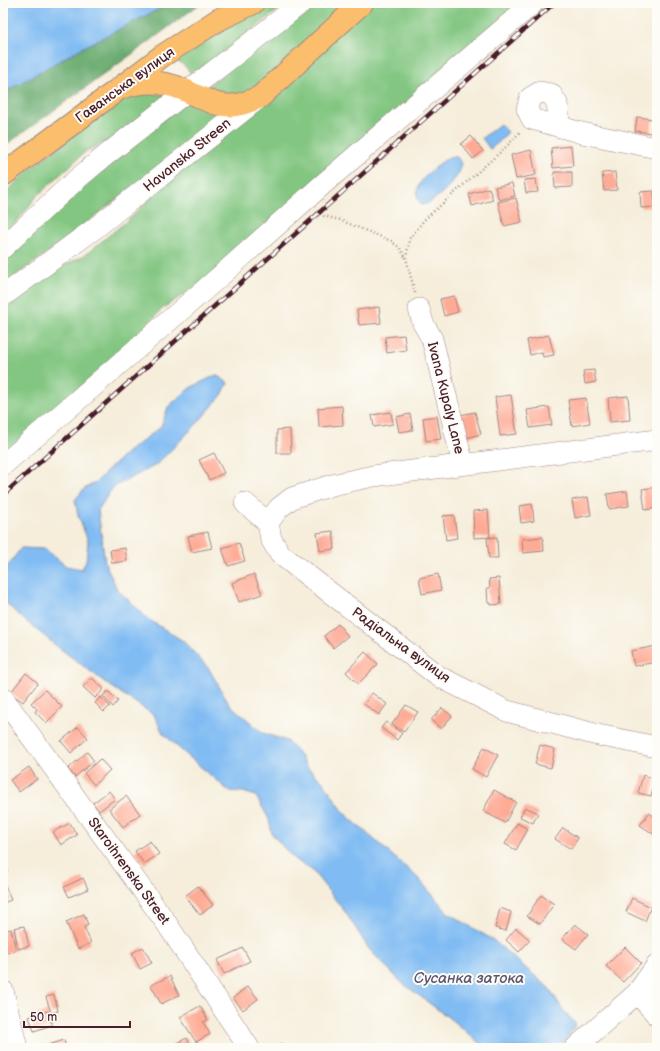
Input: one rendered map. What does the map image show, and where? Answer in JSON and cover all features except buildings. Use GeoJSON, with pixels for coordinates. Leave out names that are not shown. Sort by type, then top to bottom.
{"type":"FeatureCollection","features":[{"type":"Feature","properties":{"kind":"main road","name":"Гаванська вулиця"},"geometry":{"type":"LineString","coordinates":[[3,175],[162,56],[218,20],[253,3]]}},
{"type":"Feature","properties":{"kind":"main road","name":"Havanska Streen"},"geometry":{"type":"LineString","coordinates":[[260,98],[362,3]]}},
{"type":"Feature","properties":{"kind":"main road"},"geometry":{"type":"LineString","coordinates":[[120,88],[132,84],[154,82],[176,86],[199,97],[222,105],[233,106],[260,98]]}},
{"type":"Feature","properties":{"kind":"street"},"geometry":{"type":"LineString","coordinates":[[3,248],[83,175],[187,91],[301,3]]}},
{"type":"Feature","properties":{"kind":"street"},"geometry":{"type":"LineString","coordinates":[[3,465],[533,3]]}},
{"type":"Feature","properties":{"kind":"street"},"geometry":{"type":"LineString","coordinates":[[560,127],[557,103],[551,94],[540,92],[530,98],[527,109],[532,119],[560,127],[582,133],[657,148]]}},
{"type":"Feature","properties":{"kind":"street","name":"Havanska Streen"},"geometry":{"type":"LineString","coordinates":[[3,296],[94,229],[260,98]]}},
{"type":"Feature","properties":{"kind":"street","name":"Ivana Kupaly Lane"},"geometry":{"type":"LineString","coordinates":[[419,309],[423,323],[432,339],[463,464]]}},
{"type":"Feature","properties":{"kind":"street"},"geometry":{"type":"LineString","coordinates":[[245,503],[268,524],[279,508],[292,498],[332,484],[373,476],[657,440]]}},
{"type":"Feature","properties":{"kind":"street","name":"Радіальна вулиця"},"geometry":{"type":"LineString","coordinates":[[268,524],[271,538],[280,554],[438,676],[507,711],[598,735],[657,747]]}},
{"type":"Feature","properties":{"kind":"street","name":"Staroihrenska Street"},"geometry":{"type":"LineString","coordinates":[[3,698],[164,920],[249,1048]]}},
{"type":"Feature","properties":{"kind":"street"},"geometry":{"type":"LineString","coordinates":[[575,1048],[637,993],[657,965]]}},
{"type":"Feature","properties":{"kind":"street"},"geometry":{"type":"LineString","coordinates":[[3,991],[17,1048]]}},
{"type":"Feature","properties":{"kind":"street"},"geometry":{"type":"LineString","coordinates":[[637,993],[657,1015]]}},
{"type":"Feature","properties":{"kind":"path"},"geometry":{"type":"LineString","coordinates":[[406,258],[410,238],[424,220],[506,148],[532,119]]}},
{"type":"Feature","properties":{"kind":"path"},"geometry":{"type":"LineString","coordinates":[[312,195],[316,210],[324,216],[340,220],[391,241],[400,248],[406,258],[419,309]]}},
{"type":"Feature","properties":{"kind":"green space"},"geometry":{"type":"Polygon","coordinates":[[[169,3],[201,3],[3,147],[3,93],[78,50],[169,3]]]}},
{"type":"Feature","properties":{"kind":"green space"},"geometry":{"type":"Polygon","coordinates":[[[273,3],[287,3],[193,76],[185,66],[175,59],[252,11],[273,3]]]}},
{"type":"Feature","properties":{"kind":"green space"},"geometry":{"type":"Polygon","coordinates":[[[313,3],[350,3],[247,95],[235,98],[204,89],[313,3]]]}},
{"type":"Feature","properties":{"kind":"green space"},"geometry":{"type":"Polygon","coordinates":[[[373,3],[526,3],[215,274],[163,308],[121,354],[3,461],[3,310],[28,292],[48,274],[85,255],[133,216],[162,185],[373,3]]]}},
{"type":"Feature","properties":{"kind":"green space"},"geometry":{"type":"Polygon","coordinates":[[[135,92],[167,95],[114,138],[86,151],[37,196],[15,224],[3,236],[3,195],[27,172],[117,100],[135,92]]]}},
{"type":"Feature","properties":{"kind":"green space"},"geometry":{"type":"Polygon","coordinates":[[[187,101],[225,114],[62,242],[3,285],[3,260],[53,210],[187,101]]]}},
{"type":"Feature","properties":{"kind":"water"},"geometry":{"type":"Polygon","coordinates":[[[3,3],[169,3],[78,50],[3,93],[3,3]]]}},
{"type":"Feature","properties":{"kind":"water"},"geometry":{"type":"Polygon","coordinates":[[[500,124],[508,132],[490,149],[482,138],[500,124]]]}},
{"type":"Feature","properties":{"kind":"water"},"geometry":{"type":"Polygon","coordinates":[[[449,157],[457,157],[461,166],[460,170],[449,186],[439,195],[429,203],[421,205],[417,198],[417,190],[420,184],[428,174],[449,157]]]}},
{"type":"Feature","properties":{"kind":"water","name":"Сусанка затока"},"geometry":{"type":"Polygon","coordinates":[[[216,375],[228,383],[222,395],[193,428],[156,465],[113,487],[98,510],[105,563],[117,589],[148,619],[183,641],[209,669],[229,704],[263,733],[287,741],[297,751],[308,768],[324,783],[345,814],[418,878],[448,913],[493,940],[549,988],[563,1010],[576,1024],[560,1048],[486,1048],[401,982],[369,949],[346,913],[312,870],[294,859],[272,834],[269,819],[256,796],[243,792],[229,791],[163,733],[154,715],[106,683],[54,644],[15,612],[3,600],[3,574],[21,548],[45,549],[66,566],[82,569],[86,561],[88,541],[78,515],[75,500],[84,489],[96,482],[126,453],[161,427],[168,407],[190,388],[216,375]]]}},
{"type":"Feature","properties":{"kind":"railway"},"geometry":{"type":"LineString","coordinates":[[3,495],[554,3]]}}]}
